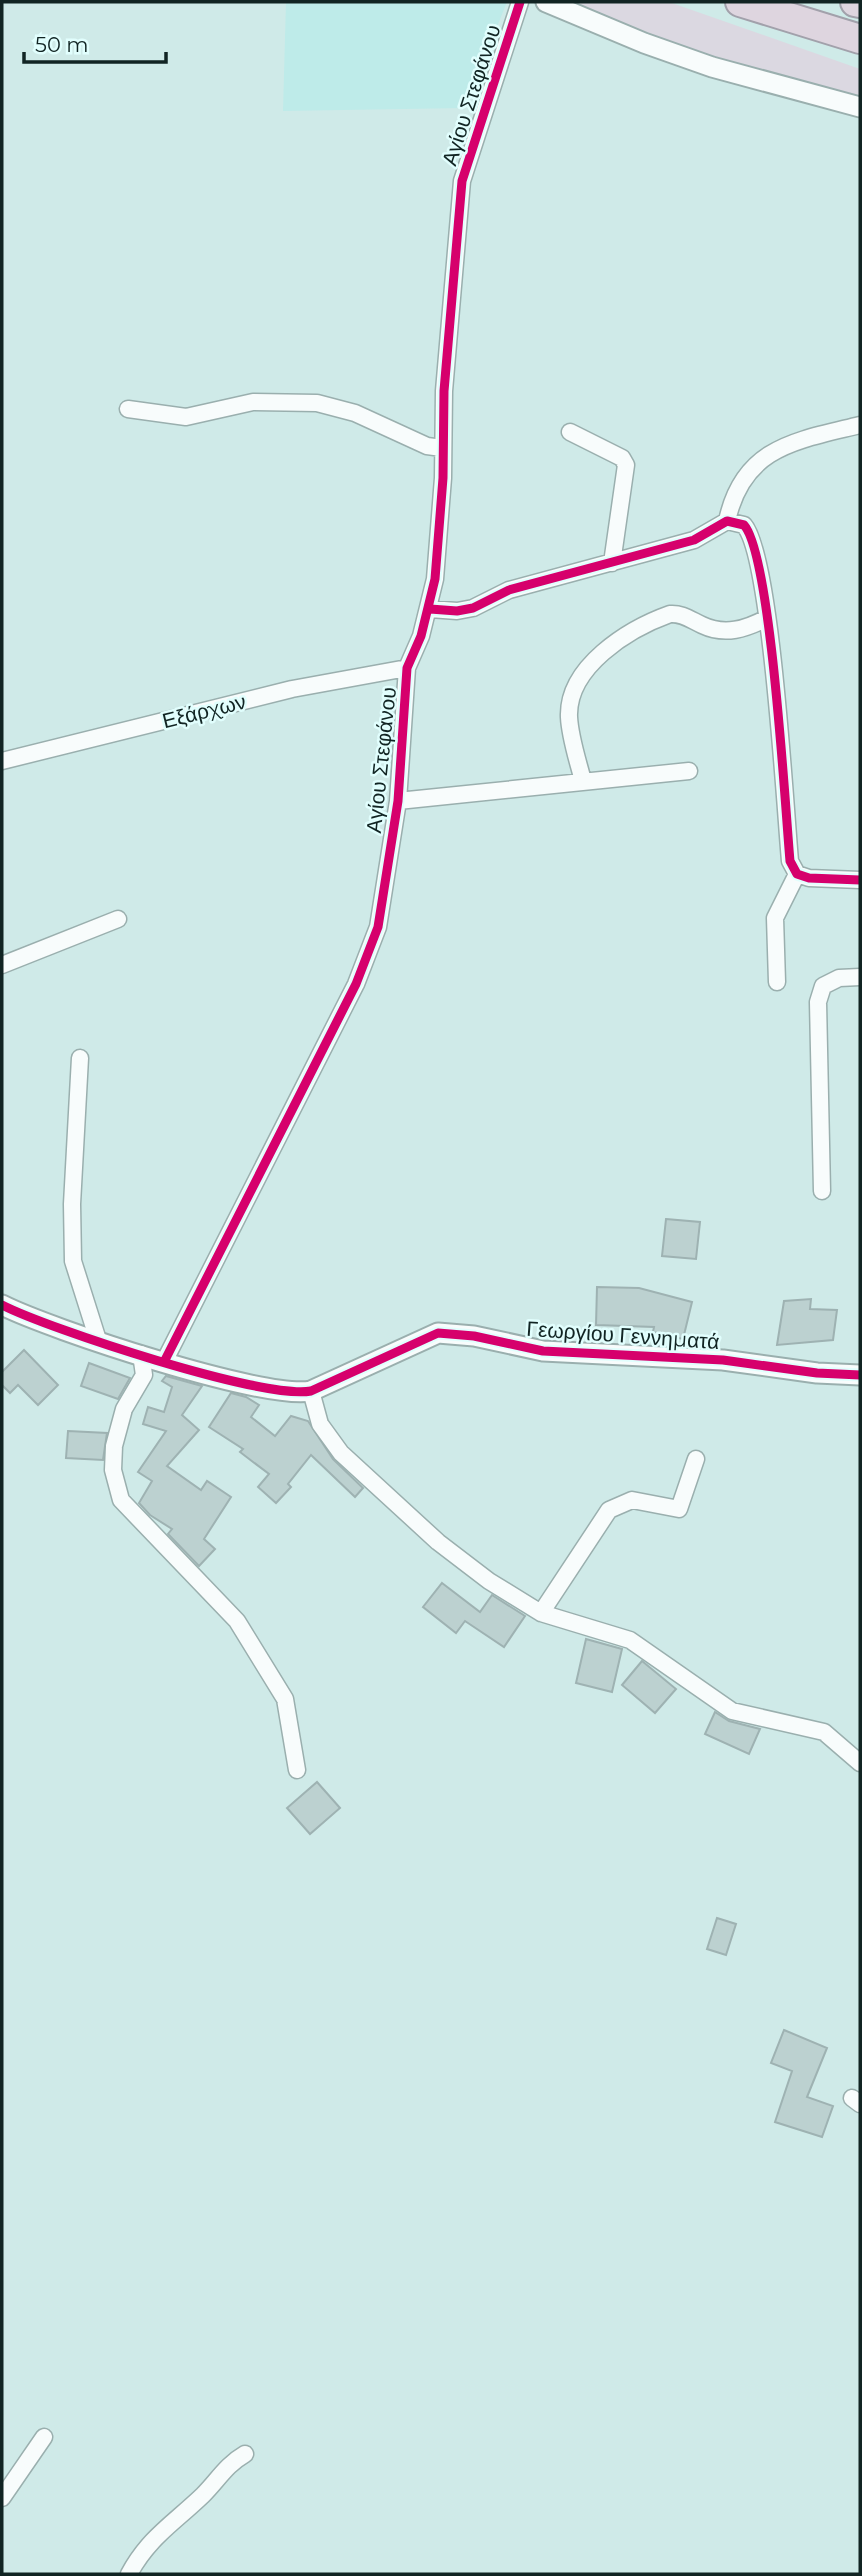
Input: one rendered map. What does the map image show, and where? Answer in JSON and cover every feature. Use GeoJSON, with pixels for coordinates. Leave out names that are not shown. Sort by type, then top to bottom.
{"type":"FeatureCollection","features":[{"type":"Feature","properties":{"kind":"highway"},"geometry":{"type":"LineString","coordinates":[[740,2],[860,39]]}},
{"type":"Feature","properties":{"kind":"highway"},"geometry":{"type":"LineString","coordinates":[[855,2],[860,3]]}},
{"type":"Feature","properties":{"kind":"street","name":"Αγίου Στεφάνου"},"geometry":{"type":"LineString","coordinates":[[164,1360],[356,984],[378,927],[398,801],[407,668],[429,609],[439,536],[444,391],[462,181],[520,2]]}},
{"type":"Feature","properties":{"kind":"street"},"geometry":{"type":"LineString","coordinates":[[546,2],[687,59],[860,107]]}},
{"type":"Feature","properties":{"kind":"street"},"geometry":{"type":"LineString","coordinates":[[128,409],[186,417],[253,402],[317,403],[355,413],[427,446],[442,448]]}},
{"type":"Feature","properties":{"kind":"street"},"geometry":{"type":"LineString","coordinates":[[727,521],[732,497],[743,475],[763,457],[809,437],[860,425]]}},
{"type":"Feature","properties":{"kind":"street"},"geometry":{"type":"LineString","coordinates":[[570,432],[622,457],[626,465],[612,563]]}},
{"type":"Feature","properties":{"kind":"street"},"geometry":{"type":"LineString","coordinates":[[429,609],[457,611],[473,608],[509,590],[694,540],[727,521],[741,523],[750,534],[767,618],[790,861],[797,874],[809,878],[860,880]]}},
{"type":"Feature","properties":{"kind":"street"},"geometry":{"type":"LineString","coordinates":[[583,782],[569,716],[575,684],[604,651],[670,614],[679,614],[706,627],[731,631],[767,618]]}},
{"type":"Feature","properties":{"kind":"street","name":"Εξάρχων"},"geometry":{"type":"LineString","coordinates":[[2,761],[292,689],[407,668]]}},
{"type":"Feature","properties":{"kind":"street"},"geometry":{"type":"LineString","coordinates":[[398,801],[689,771]]}},
{"type":"Feature","properties":{"kind":"street"},"geometry":{"type":"LineString","coordinates":[[776,982],[775,918],[797,874]]}},
{"type":"Feature","properties":{"kind":"street"},"geometry":{"type":"LineString","coordinates":[[2,965],[118,919]]}},
{"type":"Feature","properties":{"kind":"street"},"geometry":{"type":"LineString","coordinates":[[822,1192],[818,1002],[823,986],[839,978],[860,977]]}},
{"type":"Feature","properties":{"kind":"street"},"geometry":{"type":"LineString","coordinates":[[80,1058],[72,1204],[74,1261],[97,1340]]}},
{"type":"Feature","properties":{"kind":"street"},"geometry":{"type":"LineString","coordinates":[[2,1305],[97,1340],[164,1360],[271,1389],[294,1393],[312,1391],[320,1424],[341,1453],[438,1542],[489,1581],[541,1613],[630,1640],[732,1711],[824,1732],[860,1763]]}},
{"type":"Feature","properties":{"kind":"street","name":"Γεωργίου Γεννηματά"},"geometry":{"type":"LineString","coordinates":[[312,1391],[439,1333],[474,1336],[543,1351],[723,1360],[817,1373],[860,1375]]}},
{"type":"Feature","properties":{"kind":"street"},"geometry":{"type":"LineString","coordinates":[[141,1353],[144,1375],[124,1409],[114,1446],[113,1470],[121,1500],[237,1621],[285,1699],[297,1770]]}},
{"type":"Feature","properties":{"kind":"street"},"geometry":{"type":"LineString","coordinates":[[541,1613],[609,1510],[632,1500],[679,1510],[696,1459]]}},
{"type":"Feature","properties":{"kind":"street"},"geometry":{"type":"LineString","coordinates":[[2,2498],[44,2437]]}},
{"type":"Feature","properties":{"kind":"street"},"geometry":{"type":"LineString","coordinates":[[129,2574],[161,2530],[204,2494],[230,2462],[245,2454]]}},
{"type":"Feature","properties":{"kind":"shaded area"},"geometry":{"type":"Polygon","coordinates":[[[286,2],[507,2],[464,108],[283,111],[286,2]]]}},
{"type":"Feature","properties":{"kind":"shaded area"},"geometry":{"type":"Polygon","coordinates":[[[564,2],[669,2],[860,69],[860,102],[701,56],[564,2]]]}},
{"type":"Feature","properties":{"kind":"building"},"geometry":{"type":"Polygon","coordinates":[[[666,1219],[700,1222],[696,1259],[662,1256],[666,1219]]]}},
{"type":"Feature","properties":{"kind":"building"},"geometry":{"type":"Polygon","coordinates":[[[597,1287],[639,1288],[692,1302],[683,1339],[653,1332],[654,1327],[596,1325],[597,1287]]]}},
{"type":"Feature","properties":{"kind":"building"},"geometry":{"type":"Polygon","coordinates":[[[811,1299],[810,1309],[837,1310],[833,1340],[777,1345],[784,1301],[811,1299]]]}},
{"type":"Feature","properties":{"kind":"building"},"geometry":{"type":"Polygon","coordinates":[[[24,1350],[58,1385],[38,1405],[18,1385],[10,1393],[2,1385],[2,1372],[24,1350]]]}},
{"type":"Feature","properties":{"kind":"building"},"geometry":{"type":"Polygon","coordinates":[[[89,1363],[130,1378],[118,1399],[81,1386],[89,1363]]]}},
{"type":"Feature","properties":{"kind":"building"},"geometry":{"type":"Polygon","coordinates":[[[166,1376],[202,1386],[182,1415],[199,1430],[167,1466],[201,1490],[207,1481],[231,1497],[204,1539],[215,1549],[199,1566],[168,1534],[172,1529],[150,1515],[139,1503],[152,1481],[138,1472],[166,1431],[143,1424],[148,1407],[164,1412],[172,1387],[162,1381],[166,1376]]]}},
{"type":"Feature","properties":{"kind":"building"},"geometry":{"type":"Polygon","coordinates":[[[231,1393],[246,1397],[259,1405],[251,1417],[275,1436],[291,1416],[308,1421],[333,1459],[363,1488],[355,1497],[311,1455],[288,1484],[291,1487],[276,1503],[258,1487],[269,1474],[240,1452],[243,1449],[209,1427],[231,1393]]]}},
{"type":"Feature","properties":{"kind":"building"},"geometry":{"type":"Polygon","coordinates":[[[68,1431],[107,1433],[103,1460],[66,1458],[68,1431]]]}},
{"type":"Feature","properties":{"kind":"building"},"geometry":{"type":"Polygon","coordinates":[[[442,1583],[480,1612],[492,1595],[525,1616],[504,1647],[465,1621],[456,1633],[423,1607],[442,1583]]]}},
{"type":"Feature","properties":{"kind":"building"},"geometry":{"type":"Polygon","coordinates":[[[586,1639],[622,1649],[612,1692],[576,1683],[586,1639]]]}},
{"type":"Feature","properties":{"kind":"building"},"geometry":{"type":"Polygon","coordinates":[[[642,1661],[676,1689],[655,1713],[622,1685],[642,1661]]]}},
{"type":"Feature","properties":{"kind":"building"},"geometry":{"type":"Polygon","coordinates":[[[715,1712],[729,1721],[760,1729],[749,1754],[705,1734],[715,1712]]]}},
{"type":"Feature","properties":{"kind":"building"},"geometry":{"type":"Polygon","coordinates":[[[317,1782],[340,1808],[310,1834],[287,1808],[317,1782]]]}},
{"type":"Feature","properties":{"kind":"building"},"geometry":{"type":"Polygon","coordinates":[[[717,1918],[736,1924],[726,1955],[707,1949],[717,1918]]]}},
{"type":"Feature","properties":{"kind":"building"},"geometry":{"type":"Polygon","coordinates":[[[784,2030],[827,2048],[807,2097],[833,2106],[822,2137],[775,2122],[792,2071],[771,2063],[784,2030]]]}},
{"type":"Feature","properties":{"kind":"cycle path"},"geometry":{"type":"LineString","coordinates":[[165,1360],[356,984],[378,927],[398,801],[407,668],[421,636],[435,579],[443,478],[444,391],[462,181],[520,2]]}},
{"type":"Feature","properties":{"kind":"cycle path"},"geometry":{"type":"LineString","coordinates":[[430,609],[457,611],[473,608],[509,590],[694,540],[727,521],[744,525],[754,546],[769,630],[790,861],[797,874],[809,878],[860,880]]}},
{"type":"Feature","properties":{"kind":"cycle path"},"geometry":{"type":"LineString","coordinates":[[2,1305],[64,1330],[156,1360],[250,1385],[286,1391],[311,1391],[438,1333],[474,1336],[543,1351],[723,1360],[817,1373],[860,1375]]}}]}
